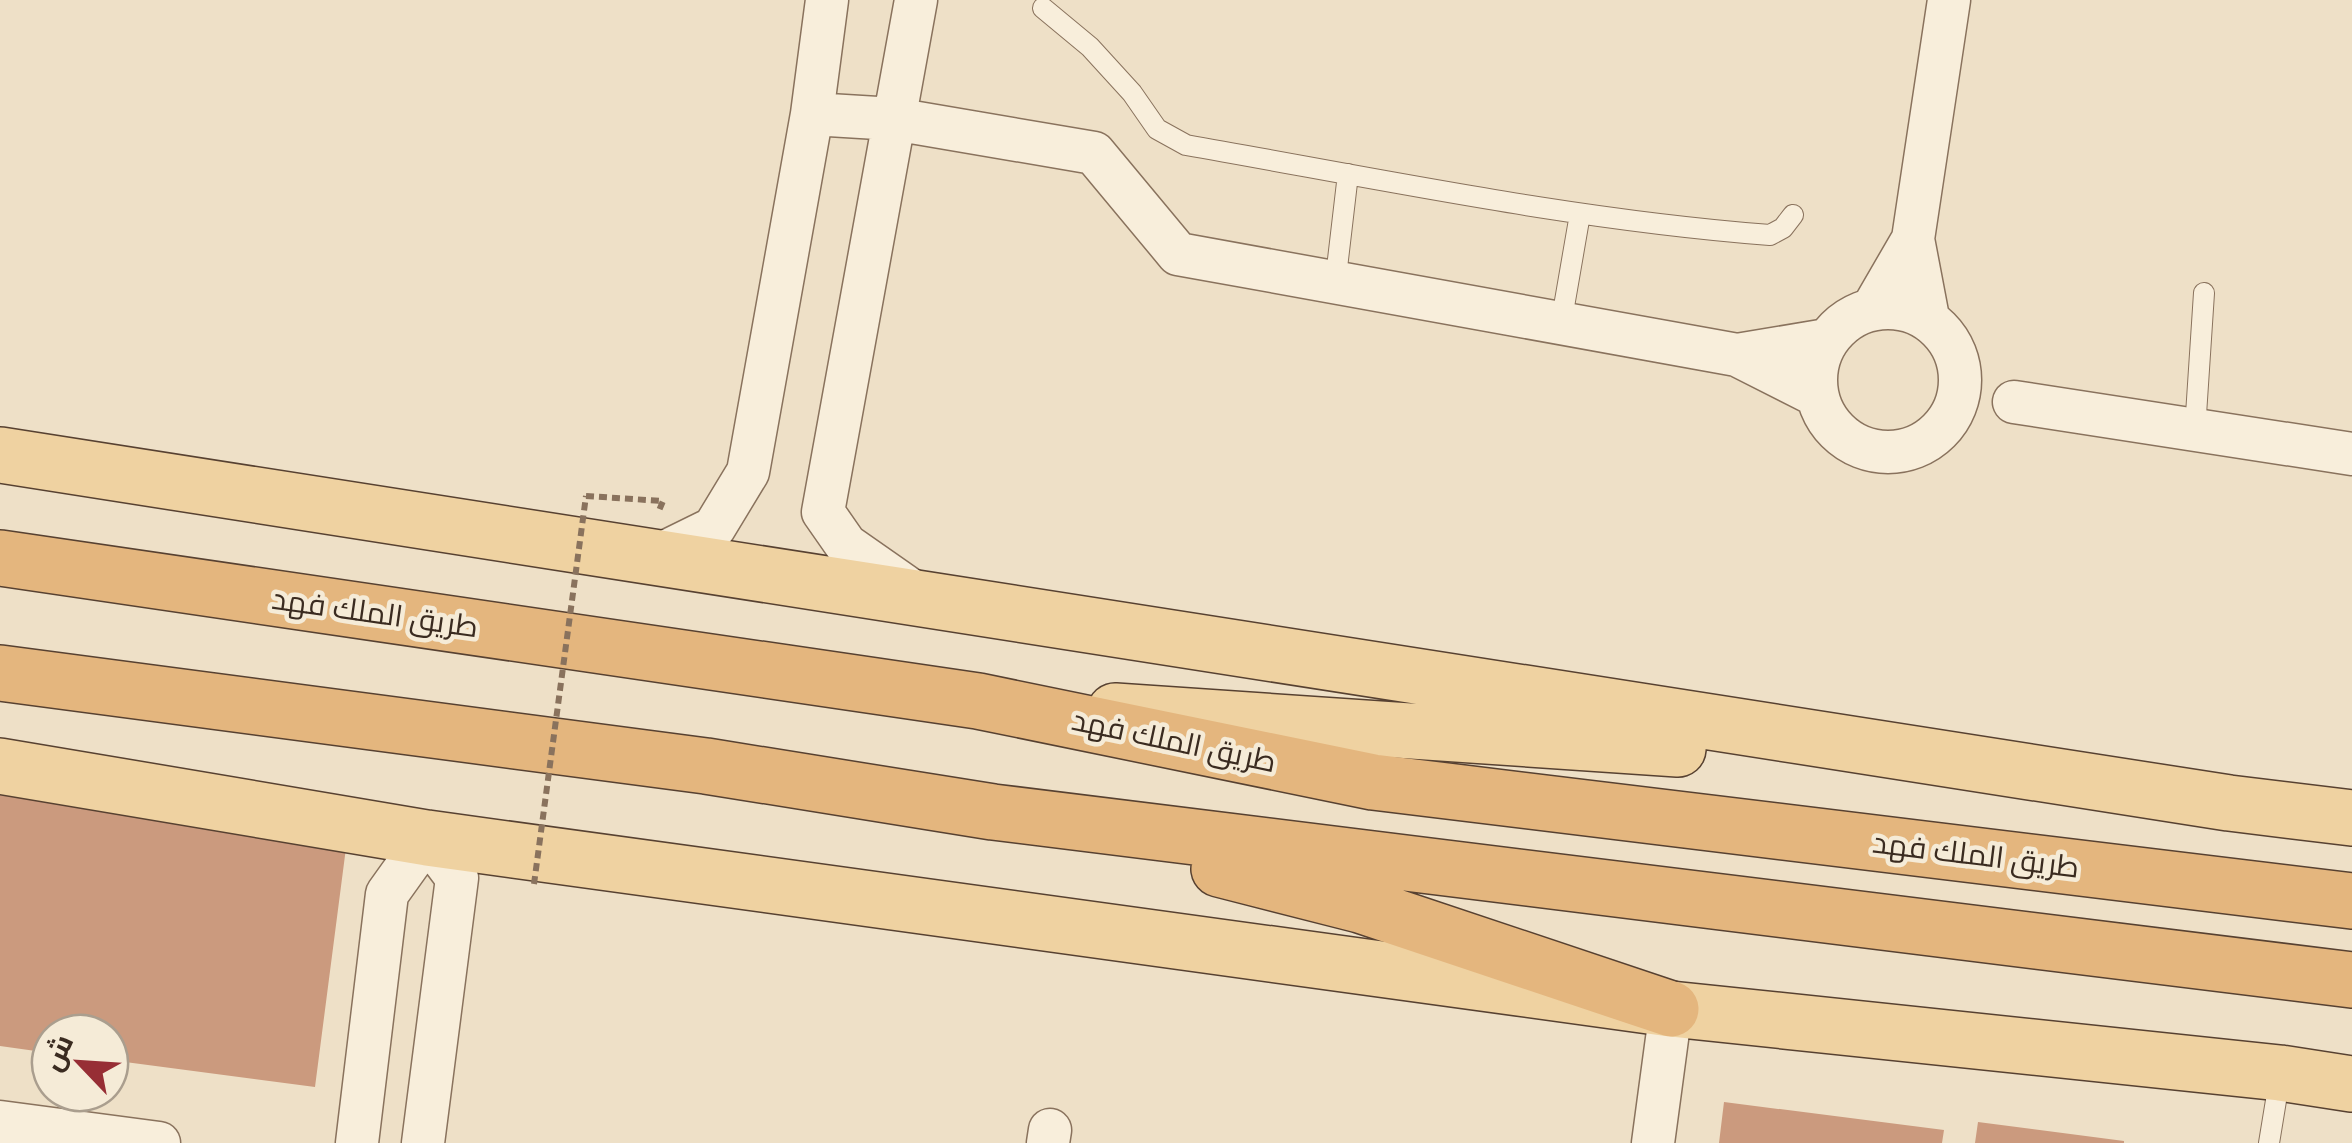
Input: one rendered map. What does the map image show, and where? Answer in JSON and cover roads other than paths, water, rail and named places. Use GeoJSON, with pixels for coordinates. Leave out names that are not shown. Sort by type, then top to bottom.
{"type":"FeatureCollection","features":[{"type":"Feature","properties":{"kind":"highway","name":"طريق الملك فهد"},"geometry":{"type":"LineString","coordinates":[[0,558],[978,701],[1373,782],[2352,901]]}},
{"type":"Feature","properties":{"kind":"highway"},"geometry":{"type":"LineString","coordinates":[[0,673],[706,766],[993,812],[2352,980]]}},
{"type":"Feature","properties":{"kind":"highway"},"geometry":{"type":"LineString","coordinates":[[993,812],[1360,905],[1671,1009]]}},
{"type":"Feature","properties":{"kind":"main road"},"geometry":{"type":"LineString","coordinates":[[0,455],[2000,768],[2352,818]]}},
{"type":"Feature","properties":{"kind":"main road"},"geometry":{"type":"LineString","coordinates":[[978,701],[1523,740],[2000,768]]}},
{"type":"Feature","properties":{"kind":"main road"},"geometry":{"type":"LineString","coordinates":[[0,766],[427,838],[1671,1009],[2280,1073],[2352,1084]]}},
{"type":"Feature","properties":{"kind":"street"},"geometry":{"type":"LineString","coordinates":[[655,558],[714,528],[748,472],[812,114],[828,0]]}},
{"type":"Feature","properties":{"kind":"street"},"geometry":{"type":"LineString","coordinates":[[916,0],[822,512],[846,545],[923,600]]}},
{"type":"Feature","properties":{"kind":"street"},"geometry":{"type":"LineString","coordinates":[[1928,318],[1912,240],[1949,0]]}},
{"type":"Feature","properties":{"kind":"street"},"geometry":{"type":"LineString","coordinates":[[812,114],[894,119],[1094,153],[1178,254],[1737,355],[1816,395]]}},
{"type":"Feature","properties":{"kind":"street"},"geometry":{"type":"LineString","coordinates":[[1873,308],[1912,240]]}},
{"type":"Feature","properties":{"kind":"street"},"geometry":{"type":"LineString","coordinates":[[1873,308],[1902,308],[1928,318],[1948,338],[1959,364],[1960,393],[1948,420],[1928,440],[1902,451],[1874,452],[1848,442],[1827,421],[1816,395],[1816,366],[1827,340],[1847,319],[1873,308]]}},
{"type":"Feature","properties":{"kind":"street"},"geometry":{"type":"LineString","coordinates":[[1737,355],[1827,340]]}},
{"type":"Feature","properties":{"kind":"street"},"geometry":{"type":"LineString","coordinates":[[1959,364],[2014,402]]}},
{"type":"Feature","properties":{"kind":"street"},"geometry":{"type":"LineString","coordinates":[[1948,420],[2014,402],[2352,454]]}},
{"type":"Feature","properties":{"kind":"street"},"geometry":{"type":"LineString","coordinates":[[357,1143],[387,894],[427,838],[457,878],[423,1143]]}},
{"type":"Feature","properties":{"kind":"street"},"geometry":{"type":"LineString","coordinates":[[1653,1143],[1671,1009]]}},
{"type":"Feature","properties":{"kind":"street"},"geometry":{"type":"LineString","coordinates":[[0,1122],[159,1143]]}},
{"type":"Feature","properties":{"kind":"lane"},"geometry":{"type":"LineString","coordinates":[[1043,8],[1090,47],[1132,93],[1157,129],[1186,145],[1680,228],[1770,235],[1783,228],[1793,215]]}},
{"type":"Feature","properties":{"kind":"lane"},"geometry":{"type":"LineString","coordinates":[[1335,285],[1348,174]]}},
{"type":"Feature","properties":{"kind":"lane"},"geometry":{"type":"LineString","coordinates":[[1561,324],[1580,214]]}},
{"type":"Feature","properties":{"kind":"lane"},"geometry":{"type":"LineString","coordinates":[[2196,430],[2204,294]]}},
{"type":"Feature","properties":{"kind":"lane"},"geometry":{"type":"LineString","coordinates":[[2269,1143],[2280,1073]]}}]}
